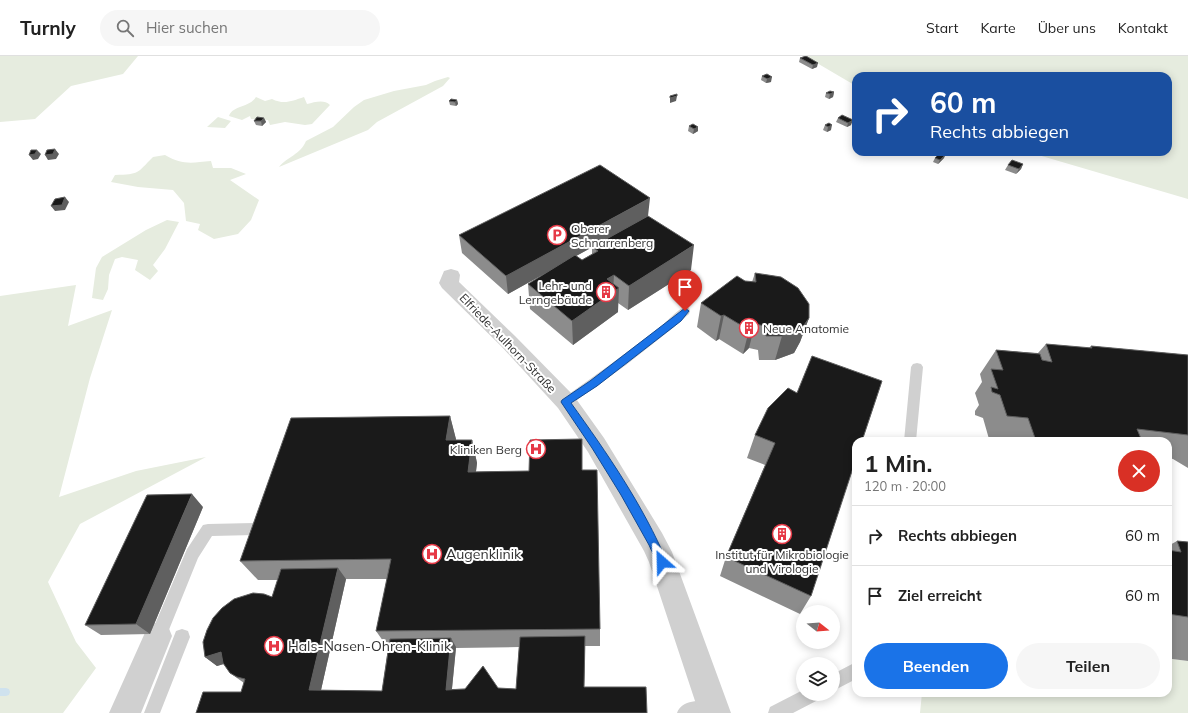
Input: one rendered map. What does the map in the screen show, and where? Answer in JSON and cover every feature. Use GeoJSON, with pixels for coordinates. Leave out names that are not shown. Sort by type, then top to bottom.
{"type":"FeatureCollection","features":[{"type":"Feature","properties":{"kind":"street","name":"Elfriede-Aulhorn-Straße"},"geometry":{"type":"LineString","coordinates":[[451,275],[449,283],[508,341],[566,402],[596,445],[653,542],[662,562],[714,710]]}},
{"type":"Feature","properties":{"kind":"street"},"geometry":{"type":"LineString","coordinates":[[125,713],[170,636]]}},
{"type":"Feature","properties":{"kind":"lane"},"geometry":{"type":"LineString","coordinates":[[566,402],[631,355],[678,319],[685,311]]}},
{"type":"Feature","properties":{"kind":"lane"},"geometry":{"type":"LineString","coordinates":[[910,437],[917,366]]}},
{"type":"Feature","properties":{"kind":"lane"},"geometry":{"type":"LineString","coordinates":[[152,713],[170,636],[192,554],[208,530],[254,529]]}},
{"type":"Feature","properties":{"kind":"lane"},"geometry":{"type":"LineString","coordinates":[[840,679],[852,672]]}},
{"type":"Feature","properties":{"kind":"lane"},"geometry":{"type":"LineString","coordinates":[[776,713],[799,701]]}},
{"type":"Feature","properties":{"kind":"lane"},"geometry":{"type":"LineString","coordinates":[[685,713],[687,711],[714,710]]}},
{"type":"Feature","properties":{"kind":"shaded area"},"geometry":{"type":"Polygon","coordinates":[[[0,56],[138,56],[123,74],[71,86],[35,119],[0,122],[0,56]]]}},
{"type":"Feature","properties":{"kind":"shaded area"},"geometry":{"type":"Polygon","coordinates":[[[805,56],[1188,56],[1188,199],[1042,156],[1172,156],[1172,72],[852,72],[852,84],[805,56]]]}},
{"type":"Feature","properties":{"kind":"shaded area"},"geometry":{"type":"Polygon","coordinates":[[[448,77],[450,78],[443,86],[377,122],[368,130],[279,167],[301,149],[306,141],[333,127],[354,107],[364,100],[394,91],[426,85],[448,77]]]}},
{"type":"Feature","properties":{"kind":"shaded area"},"geometry":{"type":"Polygon","coordinates":[[[256,97],[265,101],[272,99],[284,102],[304,97],[307,104],[325,102],[330,105],[312,124],[305,125],[285,122],[270,125],[268,120],[251,119],[250,116],[242,120],[229,116],[231,112],[253,101],[256,97]]]}},
{"type":"Feature","properties":{"kind":"shaded area"},"geometry":{"type":"Polygon","coordinates":[[[218,117],[231,121],[225,128],[207,127],[218,117]]]}},
{"type":"Feature","properties":{"kind":"shaded area"},"geometry":{"type":"Polygon","coordinates":[[[165,155],[182,162],[211,161],[213,168],[231,168],[246,174],[230,180],[259,200],[251,220],[238,234],[214,239],[198,230],[200,224],[186,221],[184,203],[173,190],[138,187],[111,182],[115,175],[137,172],[153,157],[165,155]]]}},
{"type":"Feature","properties":{"kind":"shaded area"},"geometry":{"type":"Polygon","coordinates":[[[167,220],[179,222],[165,249],[153,265],[158,271],[150,280],[135,270],[138,260],[122,257],[115,259],[109,275],[108,289],[103,300],[92,298],[96,268],[102,257],[146,230],[167,220]]]}},
{"type":"Feature","properties":{"kind":"shaded area"},"geometry":{"type":"Polygon","coordinates":[[[76,285],[68,326],[112,310],[90,378],[59,497],[136,471],[206,457],[80,524],[48,582],[76,642],[96,668],[63,713],[0,713],[0,296],[76,285]]]}},
{"type":"Feature","properties":{"kind":"shaded area"},"geometry":{"type":"Polygon","coordinates":[[[1172,659],[1188,661],[1188,713],[920,713],[922,697],[1172,697],[1172,659]]]}},
{"type":"Feature","properties":{"kind":"building"},"geometry":{"type":"Polygon","coordinates":[[[806,56],[818,63],[813,65],[800,58],[806,56]]]}},
{"type":"Feature","properties":{"kind":"building"},"geometry":{"type":"Polygon","coordinates":[[[767,74],[772,77],[767,79],[762,76],[767,74]]]}},
{"type":"Feature","properties":{"kind":"building"},"geometry":{"type":"Polygon","coordinates":[[[830,91],[834,92],[830,94],[826,93],[830,91]]]}},
{"type":"Feature","properties":{"kind":"building"},"geometry":{"type":"Polygon","coordinates":[[[677,94],[677,96],[670,98],[670,96],[677,94]]]}},
{"type":"Feature","properties":{"kind":"building"},"geometry":{"type":"Polygon","coordinates":[[[451,99],[457,100],[455,102],[449,101],[451,99]]]}},
{"type":"Feature","properties":{"kind":"building"},"geometry":{"type":"Polygon","coordinates":[[[842,115],[852,121],[848,123],[838,118],[842,115]]]}},
{"type":"Feature","properties":{"kind":"building"},"geometry":{"type":"Polygon","coordinates":[[[257,117],[264,118],[261,121],[254,121],[257,117]]]}},
{"type":"Feature","properties":{"kind":"building"},"geometry":{"type":"Polygon","coordinates":[[[829,123],[832,125],[828,127],[825,125],[829,123]]]}},
{"type":"Feature","properties":{"kind":"building"},"geometry":{"type":"Polygon","coordinates":[[[693,124],[698,127],[694,129],[689,126],[693,124]]]}},
{"type":"Feature","properties":{"kind":"building"},"geometry":{"type":"Polygon","coordinates":[[[55,149],[53,154],[45,155],[47,150],[55,149]]]}},
{"type":"Feature","properties":{"kind":"building"},"geometry":{"type":"Polygon","coordinates":[[[31,150],[37,150],[35,154],[29,155],[31,150]]]}},
{"type":"Feature","properties":{"kind":"building"},"geometry":{"type":"Polygon","coordinates":[[[937,156],[944,156],[940,160],[935,158],[937,156]]]}},
{"type":"Feature","properties":{"kind":"building"},"geometry":{"type":"Polygon","coordinates":[[[1012,160],[1023,164],[1019,169],[1008,165],[1012,160]]]}},
{"type":"Feature","properties":{"kind":"building","name":"Oberer Schnarrenberg"},"geometry":{"type":"Polygon","coordinates":[[[600,165],[650,198],[506,276],[459,235],[600,165]]]}},
{"type":"Feature","properties":{"kind":"building"},"geometry":{"type":"Polygon","coordinates":[[[65,197],[62,205],[51,206],[55,199],[65,197]]]}},
{"type":"Feature","properties":{"kind":"building"},"geometry":{"type":"Polygon","coordinates":[[[648,216],[694,245],[629,286],[614,275],[607,279],[619,288],[572,321],[528,284],[575,255],[582,260],[598,251],[592,247],[648,216]]]}},
{"type":"Feature","properties":{"kind":"building"},"geometry":{"type":"Polygon","coordinates":[[[755,273],[781,277],[798,288],[809,304],[809,318],[802,328],[782,336],[766,336],[765,326],[755,324],[749,330],[724,315],[721,316],[701,303],[737,276],[745,281],[756,282],[755,273]]]}},
{"type":"Feature","properties":{"kind":"building"},"geometry":{"type":"Polygon","coordinates":[[[1046,344],[1092,348],[1091,346],[1188,355],[1188,435],[1137,429],[1140,437],[1035,437],[1028,418],[1007,416],[1000,395],[992,392],[991,387],[998,389],[991,369],[1003,370],[996,350],[1040,354],[1042,360],[1052,362],[1046,344]]]}},
{"type":"Feature","properties":{"kind":"building","name":"Institut für Mikrobiologie und Virologie"},"geometry":{"type":"Polygon","coordinates":[[[812,356],[882,381],[863,437],[852,437],[852,471],[811,596],[726,557],[775,443],[755,435],[768,408],[788,388],[797,393],[812,356]]]}},
{"type":"Feature","properties":{"kind":"building","name":"Augenklinik"},"geometry":{"type":"Polygon","coordinates":[[[450,416],[446,440],[472,440],[468,472],[529,471],[530,440],[582,439],[582,470],[597,470],[600,629],[376,631],[391,559],[240,561],[291,418],[450,416]]]}},
{"type":"Feature","properties":{"kind":"building"},"geometry":{"type":"Polygon","coordinates":[[[192,494],[136,624],[85,625],[147,495],[192,494]]]}},
{"type":"Feature","properties":{"kind":"building"},"geometry":{"type":"Polygon","coordinates":[[[1177,541],[1188,542],[1188,617],[1172,615],[1172,551],[1181,552],[1177,541]]]}},
{"type":"Feature","properties":{"kind":"building","name":"Hals-Nasen-Ohren-Klinik"},"geometry":{"type":"Polygon","coordinates":[[[338,568],[309,690],[382,691],[390,639],[451,638],[446,690],[465,689],[483,666],[498,688],[516,689],[520,637],[585,636],[584,687],[646,687],[647,713],[196,713],[203,692],[241,692],[245,679],[230,673],[223,663],[221,652],[205,657],[203,642],[207,630],[213,618],[222,608],[234,599],[253,593],[264,594],[272,597],[281,569],[338,568]]]}},
{"type":"Feature","properties":{"kind":"waterway"},"geometry":{"type":"LineString","coordinates":[[0,692],[6,692]]}},
{"type":"Feature","properties":{"kind":"place","name":"Oberer Schnarrenberg"},"geometry":{"type":"Point","coordinates":[557,235]}},
{"type":"Feature","properties":{"kind":"place","name":"Lehr- und Lerngebäude"},"geometry":{"type":"Point","coordinates":[606,292]}},
{"type":"Feature","properties":{"kind":"place","name":"Neue Anatomie"},"geometry":{"type":"Point","coordinates":[749,328]}},
{"type":"Feature","properties":{"kind":"place","name":"Kliniken Berg"},"geometry":{"type":"Point","coordinates":[536,449]}},
{"type":"Feature","properties":{"kind":"place","name":"Institut für Mikrobiologie und Virologie"},"geometry":{"type":"Point","coordinates":[782,534]}},
{"type":"Feature","properties":{"kind":"place","name":"Augenklinik"},"geometry":{"type":"Point","coordinates":[432,554]}},
{"type":"Feature","properties":{"kind":"place","name":"Hals-Nasen-Ohren-Klinik"},"geometry":{"type":"Point","coordinates":[274,646]}},
{"type":"Feature","properties":{"kind":"route"},"geometry":{"type":"LineString","coordinates":[[662,562],[653,542],[596,445],[566,402],[644,345],[678,319],[685,311]]}}]}
